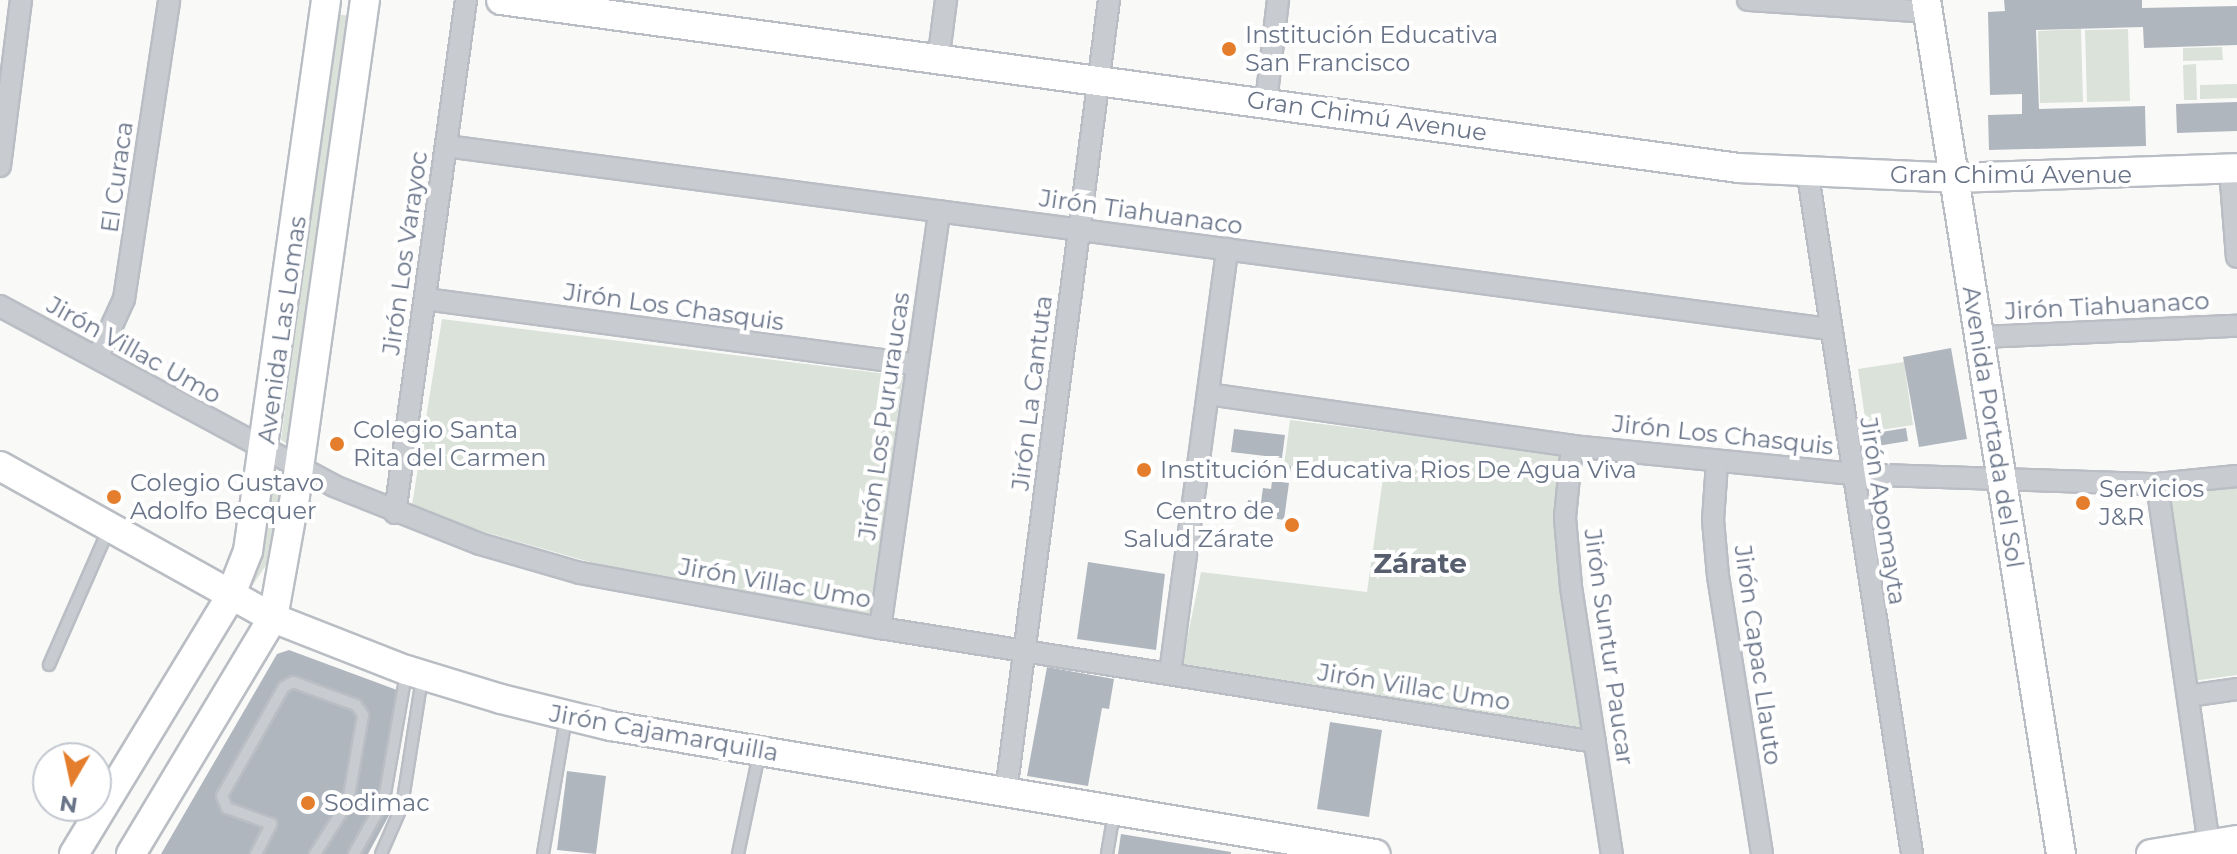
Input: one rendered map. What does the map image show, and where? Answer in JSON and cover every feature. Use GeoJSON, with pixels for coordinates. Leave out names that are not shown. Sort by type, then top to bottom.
{"type":"FeatureCollection","features":[{"type":"Feature","properties":{"kind":"street"},"geometry":{"type":"LineString","coordinates":[[0,166],[3,110],[21,0]]}},
{"type":"Feature","properties":{"kind":"street","name":"El Curaca"},"geometry":{"type":"LineString","coordinates":[[98,356],[124,299],[169,0]]}},
{"type":"Feature","properties":{"kind":"street","name":"Avenida Las Lomas"},"geometry":{"type":"LineString","coordinates":[[74,854],[230,597],[248,551],[266,453],[326,0]]}},
{"type":"Feature","properties":{"kind":"street","name":"Avenida Las Lomas"},"geometry":{"type":"LineString","coordinates":[[131,854],[273,618],[299,469],[365,0]]}},
{"type":"Feature","properties":{"kind":"street","name":"Jirón Los Varayoc"},"geometry":{"type":"LineString","coordinates":[[395,513],[466,0]]}},
{"type":"Feature","properties":{"kind":"street","name":"Gran Chimú Avenue"},"geometry":{"type":"LineString","coordinates":[[501,0],[938,61],[1808,175],[1955,178],[2233,169]]}},
{"type":"Feature","properties":{"kind":"street"},"geometry":{"type":"LineString","coordinates":[[938,61],[946,0]]}},
{"type":"Feature","properties":{"kind":"street","name":"Jirón La Cantuta"},"geometry":{"type":"LineString","coordinates":[[1006,792],[1109,0]]}},
{"type":"Feature","properties":{"kind":"street"},"geometry":{"type":"LineString","coordinates":[[1266,102],[1278,0]]}},
{"type":"Feature","properties":{"kind":"street"},"geometry":{"type":"LineString","coordinates":[[1757,1],[1927,6]]}},
{"type":"Feature","properties":{"kind":"street","name":"Avenida Portada del Sol"},"geometry":{"type":"LineString","coordinates":[[1927,6],[2061,854]]}},
{"type":"Feature","properties":{"kind":"street","name":"Jirón Tiahuanaco"},"geometry":{"type":"LineString","coordinates":[[446,146],[1828,329]]}},
{"type":"Feature","properties":{"kind":"street"},"geometry":{"type":"LineString","coordinates":[[2233,169],[2237,257]]}},
{"type":"Feature","properties":{"kind":"street","name":"Jirón Apomayta"},"geometry":{"type":"LineString","coordinates":[[1808,175],[1828,329],[1912,854]]}},
{"type":"Feature","properties":{"kind":"street","name":"Jirón Los Pururaucas"},"geometry":{"type":"LineString","coordinates":[[880,628],[939,211]]}},
{"type":"Feature","properties":{"kind":"street"},"geometry":{"type":"LineString","coordinates":[[1170,673],[1227,249]]}},
{"type":"Feature","properties":{"kind":"street","name":"Jirón Los Chasquis"},"geometry":{"type":"LineString","coordinates":[[425,299],[917,365]]}},
{"type":"Feature","properties":{"kind":"street","name":"Jirón Villac Umo"},"geometry":{"type":"LineString","coordinates":[[0,306],[98,356],[299,469],[395,513],[580,573],[880,628],[1595,742]]}},
{"type":"Feature","properties":{"kind":"street","name":"Jirón Tiahuanaco"},"geometry":{"type":"LineString","coordinates":[[1980,337],[2237,326]]}},
{"type":"Feature","properties":{"kind":"street","name":"Jirón Los Chasquis"},"geometry":{"type":"LineString","coordinates":[[1208,394],[1572,446],[1717,463],[1851,474],[2001,482],[2157,484],[2237,476]]}},
{"type":"Feature","properties":{"kind":"street","name":"Jirón Suntur Paucar"},"geometry":{"type":"LineString","coordinates":[[1572,446],[1565,518],[1612,854]]}},
{"type":"Feature","properties":{"kind":"street","name":"Jirón Capac Llauto"},"geometry":{"type":"LineString","coordinates":[[1717,463],[1713,520],[1718,576],[1762,854]]}},
{"type":"Feature","properties":{"kind":"street","name":"Jirón Cajamarquilla"},"geometry":{"type":"LineString","coordinates":[[0,466],[230,597],[273,618],[414,673],[567,717],[1375,854]]}},
{"type":"Feature","properties":{"kind":"street"},"geometry":{"type":"LineString","coordinates":[[2157,484],[2210,850]]}},
{"type":"Feature","properties":{"kind":"street"},"geometry":{"type":"LineString","coordinates":[[190,666],[214,670],[229,688]]}},
{"type":"Feature","properties":{"kind":"street"},"geometry":{"type":"LineString","coordinates":[[2188,696],[2237,689]]}},
{"type":"Feature","properties":{"kind":"street"},"geometry":{"type":"LineString","coordinates":[[2151,854],[2210,850],[2237,840]]}},
{"type":"Feature","properties":{"kind":"lane"},"geometry":{"type":"LineString","coordinates":[[49,665],[110,527]]}},
{"type":"Feature","properties":{"kind":"lane"},"geometry":{"type":"LineString","coordinates":[[354,854],[384,800],[414,673]]}},
{"type":"Feature","properties":{"kind":"lane"},"geometry":{"type":"LineString","coordinates":[[381,854],[402,806],[414,673]]}},
{"type":"Feature","properties":{"kind":"lane"},"geometry":{"type":"LineString","coordinates":[[256,854],[271,824],[227,808],[222,796],[284,687],[293,682],[356,705],[363,715],[348,802],[315,854]]}},
{"type":"Feature","properties":{"kind":"lane"},"geometry":{"type":"LineString","coordinates":[[543,854],[567,717]]}},
{"type":"Feature","properties":{"kind":"lane"},"geometry":{"type":"LineString","coordinates":[[738,854],[760,751]]}},
{"type":"Feature","properties":{"kind":"lane"},"geometry":{"type":"LineString","coordinates":[[1107,854],[1115,810]]}},
{"type":"Feature","properties":{"kind":"shaded area"},"geometry":{"type":"Polygon","coordinates":[[[336,14],[350,16],[291,447],[281,440],[336,14]]]}},
{"type":"Feature","properties":{"kind":"shaded area"},"geometry":{"type":"Polygon","coordinates":[[[2081,29],[2083,102],[2040,103],[2038,31],[2081,29]]]}},
{"type":"Feature","properties":{"kind":"shaded area"},"geometry":{"type":"Polygon","coordinates":[[[2128,29],[2130,101],[2087,102],[2085,30],[2128,29]]]}},
{"type":"Feature","properties":{"kind":"shaded area"},"geometry":{"type":"Polygon","coordinates":[[[2222,47],[2223,60],[2183,61],[2183,48],[2222,47]]]}},
{"type":"Feature","properties":{"kind":"shaded area"},"geometry":{"type":"Polygon","coordinates":[[[2196,64],[2197,100],[2184,100],[2183,65],[2196,64]]]}},
{"type":"Feature","properties":{"kind":"shaded area"},"geometry":{"type":"Polygon","coordinates":[[[2237,84],[2237,98],[2200,99],[2200,85],[2237,84]]]}},
{"type":"Feature","properties":{"kind":"shaded area"},"geometry":{"type":"Polygon","coordinates":[[[442,319],[903,376],[871,614],[632,574],[411,511],[442,319]]]}},
{"type":"Feature","properties":{"kind":"shaded area"},"geometry":{"type":"Polygon","coordinates":[[[1904,362],[1913,425],[1867,432],[1858,369],[1904,362]]]}},
{"type":"Feature","properties":{"kind":"shaded area"},"geometry":{"type":"Polygon","coordinates":[[[1290,420],[1561,454],[1558,511],[1585,733],[1181,668],[1201,572],[1367,592],[1383,478],[1284,465],[1290,420]]]}},
{"type":"Feature","properties":{"kind":"shaded area"},"geometry":{"type":"Polygon","coordinates":[[[2237,483],[2237,675],[2192,681],[2166,489],[2237,483]]]}},
{"type":"Feature","properties":{"kind":"shaded area"},"geometry":{"type":"Polygon","coordinates":[[[274,484],[285,491],[270,559],[245,597],[274,484]]]}},
{"type":"Feature","properties":{"kind":"building"},"geometry":{"type":"Polygon","coordinates":[[[2004,0],[2142,0],[2142,8],[2237,6],[2237,45],[2144,48],[2143,27],[2036,30],[2039,109],[2145,106],[2146,146],[1989,150],[1988,115],[2022,114],[2022,94],[1990,95],[1988,12],[2005,11],[2004,0]]]}},
{"type":"Feature","properties":{"kind":"building"},"geometry":{"type":"Polygon","coordinates":[[[2237,102],[2237,131],[2177,133],[2176,104],[2237,102]]]}},
{"type":"Feature","properties":{"kind":"building"},"geometry":{"type":"Polygon","coordinates":[[[1951,348],[1967,439],[1919,447],[1903,357],[1951,348]]]}},
{"type":"Feature","properties":{"kind":"building"},"geometry":{"type":"Polygon","coordinates":[[[1906,428],[1908,441],[1871,447],[1869,434],[1906,428]]]}},
{"type":"Feature","properties":{"kind":"building"},"geometry":{"type":"Polygon","coordinates":[[[1234,429],[1285,435],[1282,458],[1231,452],[1234,429]]]}},
{"type":"Feature","properties":{"kind":"building"},"geometry":{"type":"Polygon","coordinates":[[[1265,462],[1291,466],[1289,479],[1263,476],[1265,462]]]}},
{"type":"Feature","properties":{"kind":"building"},"geometry":{"type":"Polygon","coordinates":[[[1272,481],[1289,483],[1284,520],[1246,514],[1248,500],[1261,501],[1263,488],[1271,489],[1272,481]]]}},
{"type":"Feature","properties":{"kind":"building"},"geometry":{"type":"Polygon","coordinates":[[[1088,562],[1165,574],[1156,650],[1077,639],[1088,562]]]}},
{"type":"Feature","properties":{"kind":"building"},"geometry":{"type":"Polygon","coordinates":[[[289,650],[397,690],[377,802],[393,808],[368,854],[161,854],[277,654],[289,650]]]}},
{"type":"Feature","properties":{"kind":"building"},"geometry":{"type":"Polygon","coordinates":[[[1047,667],[1114,679],[1109,709],[1102,708],[1088,786],[1027,776],[1047,667]]]}},
{"type":"Feature","properties":{"kind":"building"},"geometry":{"type":"Polygon","coordinates":[[[1330,722],[1382,730],[1369,817],[1317,809],[1330,722]]]}},
{"type":"Feature","properties":{"kind":"building"},"geometry":{"type":"Polygon","coordinates":[[[567,771],[606,776],[596,854],[557,850],[567,771]]]}},
{"type":"Feature","properties":{"kind":"building"},"geometry":{"type":"Polygon","coordinates":[[[1121,834],[1231,852],[1231,854],[1118,854],[1121,834]]]}},
{"type":"Feature","properties":{"kind":"place","name":"Institución Educativa San Francisco"},"geometry":{"type":"Point","coordinates":[1229,49]}},
{"type":"Feature","properties":{"kind":"place","name":"Colegio Santa Rita del Carmen"},"geometry":{"type":"Point","coordinates":[337,444]}},
{"type":"Feature","properties":{"kind":"place","name":"Institución Educativa Rios De Agua Viva"},"geometry":{"type":"Point","coordinates":[1144,470]}},
{"type":"Feature","properties":{"kind":"place","name":"Colegio Gustavo Adolfo Becquer"},"geometry":{"type":"Point","coordinates":[114,497]}},
{"type":"Feature","properties":{"kind":"place","name":"Servicios J&R"},"geometry":{"type":"Point","coordinates":[2083,503]}},
{"type":"Feature","properties":{"kind":"place","name":"Centro de Salud Zárate"},"geometry":{"type":"Point","coordinates":[1292,525]}},
{"type":"Feature","properties":{"kind":"place","name":"Sodimac"},"geometry":{"type":"Point","coordinates":[308,803]}},
{"type":"Feature","properties":{"kind":"district","name":"Zárate"},"geometry":{"type":"Point","coordinates":[1420,563]}}]}
